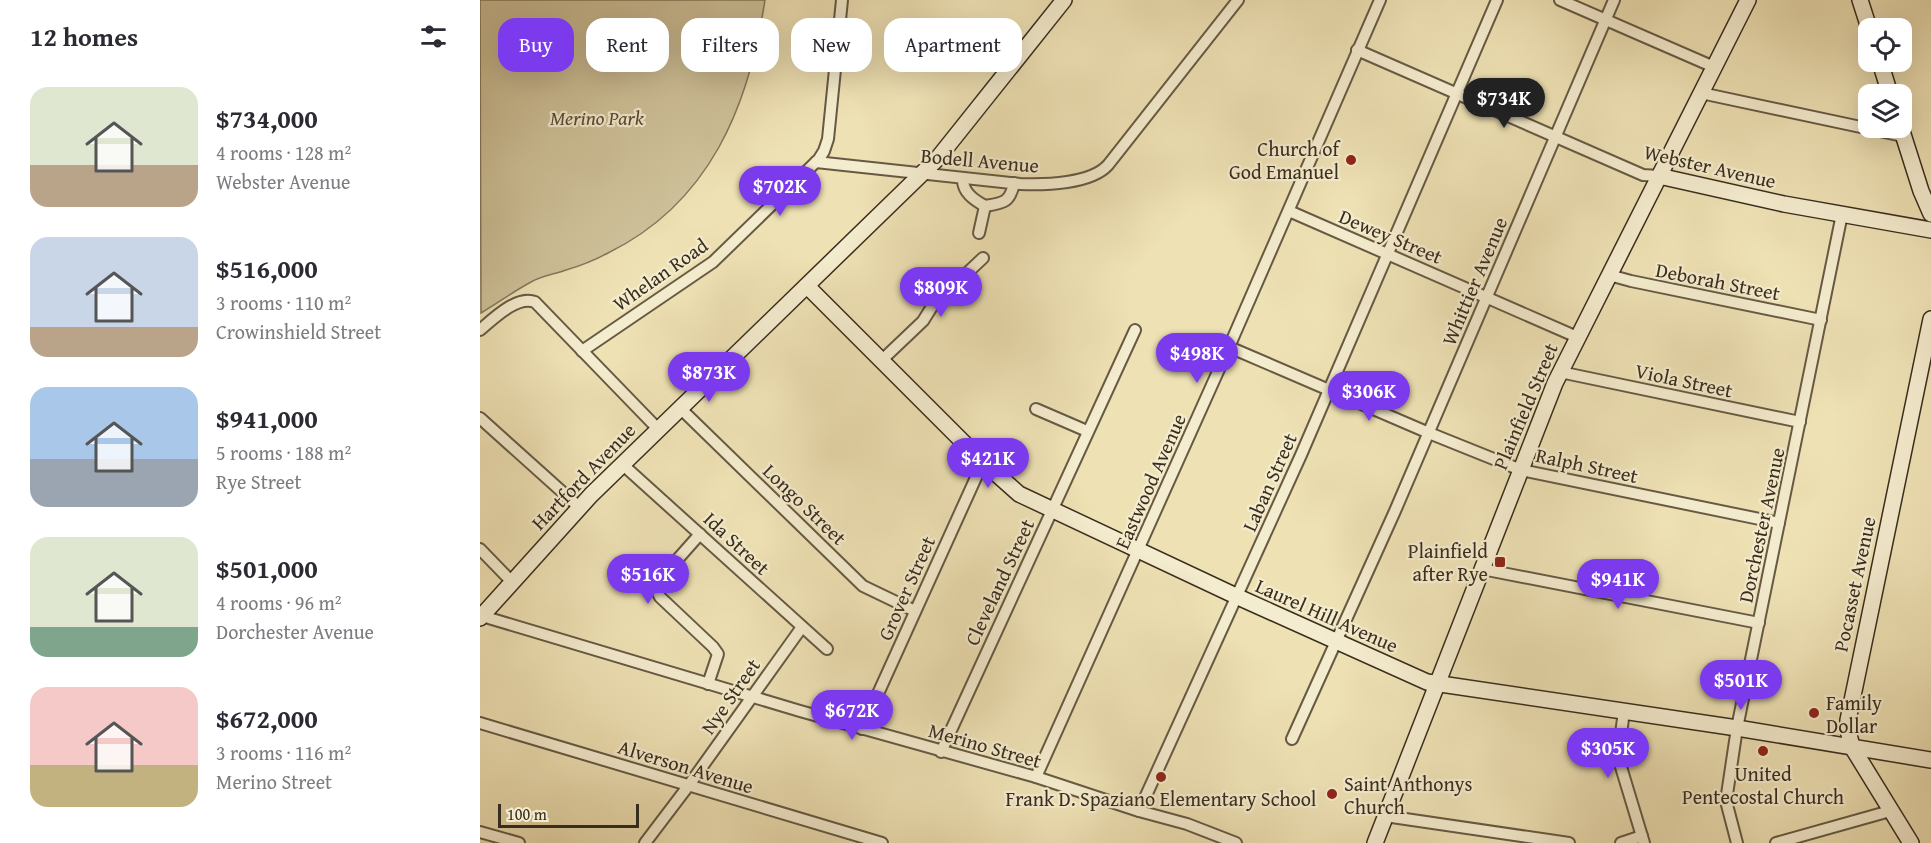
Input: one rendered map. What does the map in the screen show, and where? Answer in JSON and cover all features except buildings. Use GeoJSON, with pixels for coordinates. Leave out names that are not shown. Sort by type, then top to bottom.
{"type":"FeatureCollection","features":[{"type":"Feature","properties":{"kind":"main road","name":"Hartford Avenue"},"geometry":{"type":"LineString","coordinates":[[481,617],[579,507],[950,144],[1064,0]]}},
{"type":"Feature","properties":{"kind":"main road","name":"Plainfield Street"},"geometry":{"type":"LineString","coordinates":[[1375,843],[1560,372],[1748,0]]}},
{"type":"Feature","properties":{"kind":"main road"},"geometry":{"type":"LineString","coordinates":[[1860,0],[1866,18]]}},
{"type":"Feature","properties":{"kind":"main road"},"geometry":{"type":"LineString","coordinates":[[1904,138],[1929,206]]}},
{"type":"Feature","properties":{"kind":"main road","name":"Webster Avenue"},"geometry":{"type":"LineString","coordinates":[[1659,177],[1773,202],[1931,230]]}},
{"type":"Feature","properties":{"kind":"main road","name":"Laurel Hill Avenue"},"geometry":{"type":"LineString","coordinates":[[807,286],[1019,495],[1427,682],[1737,728],[1931,760]]}},
{"type":"Feature","properties":{"kind":"main road","name":"Pocasset Avenue"},"geometry":{"type":"LineString","coordinates":[[1911,843],[1852,747],[1848,720],[1931,318]]}},
{"type":"Feature","properties":{"kind":"main road"},"geometry":{"type":"LineString","coordinates":[[1872,781],[1875,768],[1888,753]]}},
{"type":"Feature","properties":{"kind":"street","name":"Whelan Road"},"geometry":{"type":"LineString","coordinates":[[582,351],[708,266],[816,162],[824,151],[828,139],[842,0]]}},
{"type":"Feature","properties":{"kind":"street","name":"Bodell Avenue"},"geometry":{"type":"LineString","coordinates":[[816,162],[1034,184],[1082,178],[1102,171],[1238,0]]}},
{"type":"Feature","properties":{"kind":"street","name":"Eastwood Avenue"},"geometry":{"type":"LineString","coordinates":[[1036,777],[1289,212],[1380,0]]}},
{"type":"Feature","properties":{"kind":"street","name":"Laban Street"},"geometry":{"type":"LineString","coordinates":[[1139,811],[1238,597],[1497,0]]}},
{"type":"Feature","properties":{"kind":"street"},"geometry":{"type":"LineString","coordinates":[[1560,0],[1714,67]]}},
{"type":"Feature","properties":{"kind":"street","name":"Whittier Avenue"},"geometry":{"type":"LineString","coordinates":[[1292,739],[1429,433],[1614,0]]}},
{"type":"Feature","properties":{"kind":"street","name":"Webster Avenue"},"geometry":{"type":"LineString","coordinates":[[1357,50],[1644,175],[1659,177]]}},
{"type":"Feature","properties":{"kind":"street"},"geometry":{"type":"LineString","coordinates":[[1701,93],[1858,123]]}},
{"type":"Feature","properties":{"kind":"street"},"geometry":{"type":"LineString","coordinates":[[963,178],[962,185],[965,190],[985,206],[1002,203],[1010,198],[1014,183]]}},
{"type":"Feature","properties":{"kind":"street"},"geometry":{"type":"LineString","coordinates":[[979,233],[985,206]]}},
{"type":"Feature","properties":{"kind":"street","name":"Dewey Street"},"geometry":{"type":"LineString","coordinates":[[1289,212],[1577,337]]}},
{"type":"Feature","properties":{"kind":"street","name":"Dorchester Avenue"},"geometry":{"type":"LineString","coordinates":[[1737,843],[1726,801],[1737,728],[1842,214]]}},
{"type":"Feature","properties":{"kind":"street"},"geometry":{"type":"LineString","coordinates":[[882,360],[923,321],[933,305],[982,258]]}},
{"type":"Feature","properties":{"kind":"street","name":"Deborah Street"},"geometry":{"type":"LineString","coordinates":[[1609,275],[1631,282],[1821,320]]}},
{"type":"Feature","properties":{"kind":"street"},"geometry":{"type":"LineString","coordinates":[[480,330],[499,314],[525,300],[538,304],[658,429]]}},
{"type":"Feature","properties":{"kind":"street","name":"Cleveland Street"},"geometry":{"type":"LineString","coordinates":[[940,752],[1135,330]]}},
{"type":"Feature","properties":{"kind":"street","name":"Ralph Street"},"geometry":{"type":"LineString","coordinates":[[1229,346],[1429,433],[1521,470],[1779,523]]}},
{"type":"Feature","properties":{"kind":"street","name":"Viola Street"},"geometry":{"type":"LineString","coordinates":[[1560,372],[1800,422]]}},
{"type":"Feature","properties":{"kind":"street","name":"Longo Street"},"geometry":{"type":"LineString","coordinates":[[680,408],[863,586],[915,611]]}},
{"type":"Feature","properties":{"kind":"street"},"geometry":{"type":"LineString","coordinates":[[1036,409],[1087,431]]}},
{"type":"Feature","properties":{"kind":"street"},"geometry":{"type":"LineString","coordinates":[[480,418],[579,507]]}},
{"type":"Feature","properties":{"kind":"street","name":"Grover Street"},"geometry":{"type":"LineString","coordinates":[[862,729],[983,462]]}},
{"type":"Feature","properties":{"kind":"street","name":"Ida Street"},"geometry":{"type":"LineString","coordinates":[[622,464],[827,649]]}},
{"type":"Feature","properties":{"kind":"street"},"geometry":{"type":"LineString","coordinates":[[700,534],[661,578],[656,589],[660,597],[718,654],[708,684]]}},
{"type":"Feature","properties":{"kind":"street"},"geometry":{"type":"LineString","coordinates":[[480,549],[512,582]]}},
{"type":"Feature","properties":{"kind":"street"},"geometry":{"type":"LineString","coordinates":[[1482,568],[1759,623]]}},
{"type":"Feature","properties":{"kind":"street","name":"Merino Street"},"geometry":{"type":"LineString","coordinates":[[481,617],[940,752],[1036,777],[1139,811],[1187,824],[1234,842]]}},
{"type":"Feature","properties":{"kind":"street","name":"Nye Street"},"geometry":{"type":"LineString","coordinates":[[645,843],[801,627]]}},
{"type":"Feature","properties":{"kind":"street"},"geometry":{"type":"LineString","coordinates":[[1621,843],[1643,840],[1618,757],[1624,711]]}},
{"type":"Feature","properties":{"kind":"street","name":"Alverson Avenue"},"geometry":{"type":"LineString","coordinates":[[480,723],[882,843]]}},
{"type":"Feature","properties":{"kind":"street"},"geometry":{"type":"LineString","coordinates":[[1776,843],[1890,811]]}},
{"type":"Feature","properties":{"kind":"street"},"geometry":{"type":"LineString","coordinates":[[1385,816],[1514,839],[1569,843]]}},
{"type":"Feature","properties":{"kind":"street"},"geometry":{"type":"LineString","coordinates":[[480,832],[519,843]]}},
{"type":"Feature","properties":{"kind":"green space","name":"Merino Park"},"geometry":{"type":"Polygon","coordinates":[[[480,0],[765,0],[762,18],[681,18],[681,72],[749,72],[735,113],[719,148],[698,179],[673,207],[643,232],[608,253],[582,265],[535,280],[481,313],[480,0]]]}},
{"type":"Feature","properties":{"kind":"place","name":"Church of God Emanuel"},"geometry":{"type":"Point","coordinates":[1351,160]}},
{"type":"Feature","properties":{"kind":"place","name":"Plainfield after Rye"},"geometry":{"type":"Point","coordinates":[1500,562]}},
{"type":"Feature","properties":{"kind":"place","name":"Family Dollar"},"geometry":{"type":"Point","coordinates":[1814,713]}},
{"type":"Feature","properties":{"kind":"place","name":"United Pentecostal Church"},"geometry":{"type":"Point","coordinates":[1763,751]}},
{"type":"Feature","properties":{"kind":"place","name":"Frank D. Spaziano Elementary School"},"geometry":{"type":"Point","coordinates":[1161,777]}},
{"type":"Feature","properties":{"kind":"place","name":"Saint Anthonys Church"},"geometry":{"type":"Point","coordinates":[1332,794]}}]}
